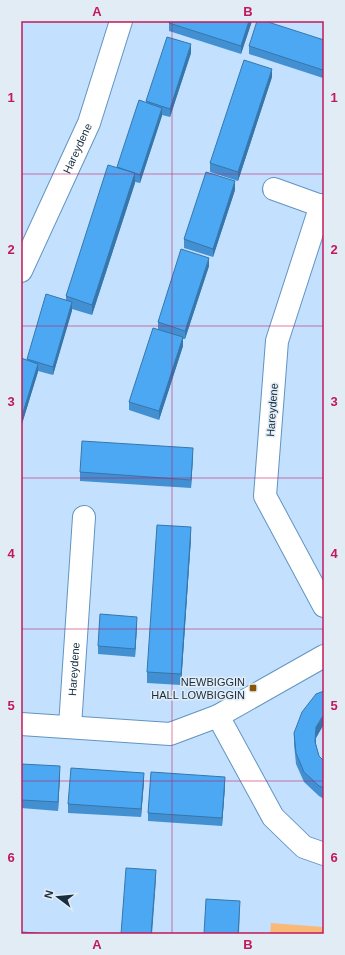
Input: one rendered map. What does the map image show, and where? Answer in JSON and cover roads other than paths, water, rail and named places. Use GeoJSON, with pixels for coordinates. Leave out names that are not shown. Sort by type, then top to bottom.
{"type":"FeatureCollection","features":[{"type":"Feature","properties":{"kind":"street","name":"Hareydene"},"geometry":{"type":"LineString","coordinates":[[21,272],[89,123],[121,21]]}},
{"type":"Feature","properties":{"kind":"street","name":"Hareydene"},"geometry":{"type":"LineString","coordinates":[[274,189],[322,206],[277,341],[265,496],[324,606]]}},
{"type":"Feature","properties":{"kind":"street","name":"Hareydene"},"geometry":{"type":"LineString","coordinates":[[70,726],[84,517]]}},
{"type":"Feature","properties":{"kind":"street"},"geometry":{"type":"LineString","coordinates":[[21,724],[70,726],[170,734],[218,716],[324,656]]}},
{"type":"Feature","properties":{"kind":"street"},"geometry":{"type":"LineString","coordinates":[[218,716],[273,817],[304,847],[324,854]]}},
{"type":"Feature","properties":{"kind":"place","name":"NEWBIGGIN HALL LOWBIGGIN"},"geometry":{"type":"Point","coordinates":[253,688]}}]}
